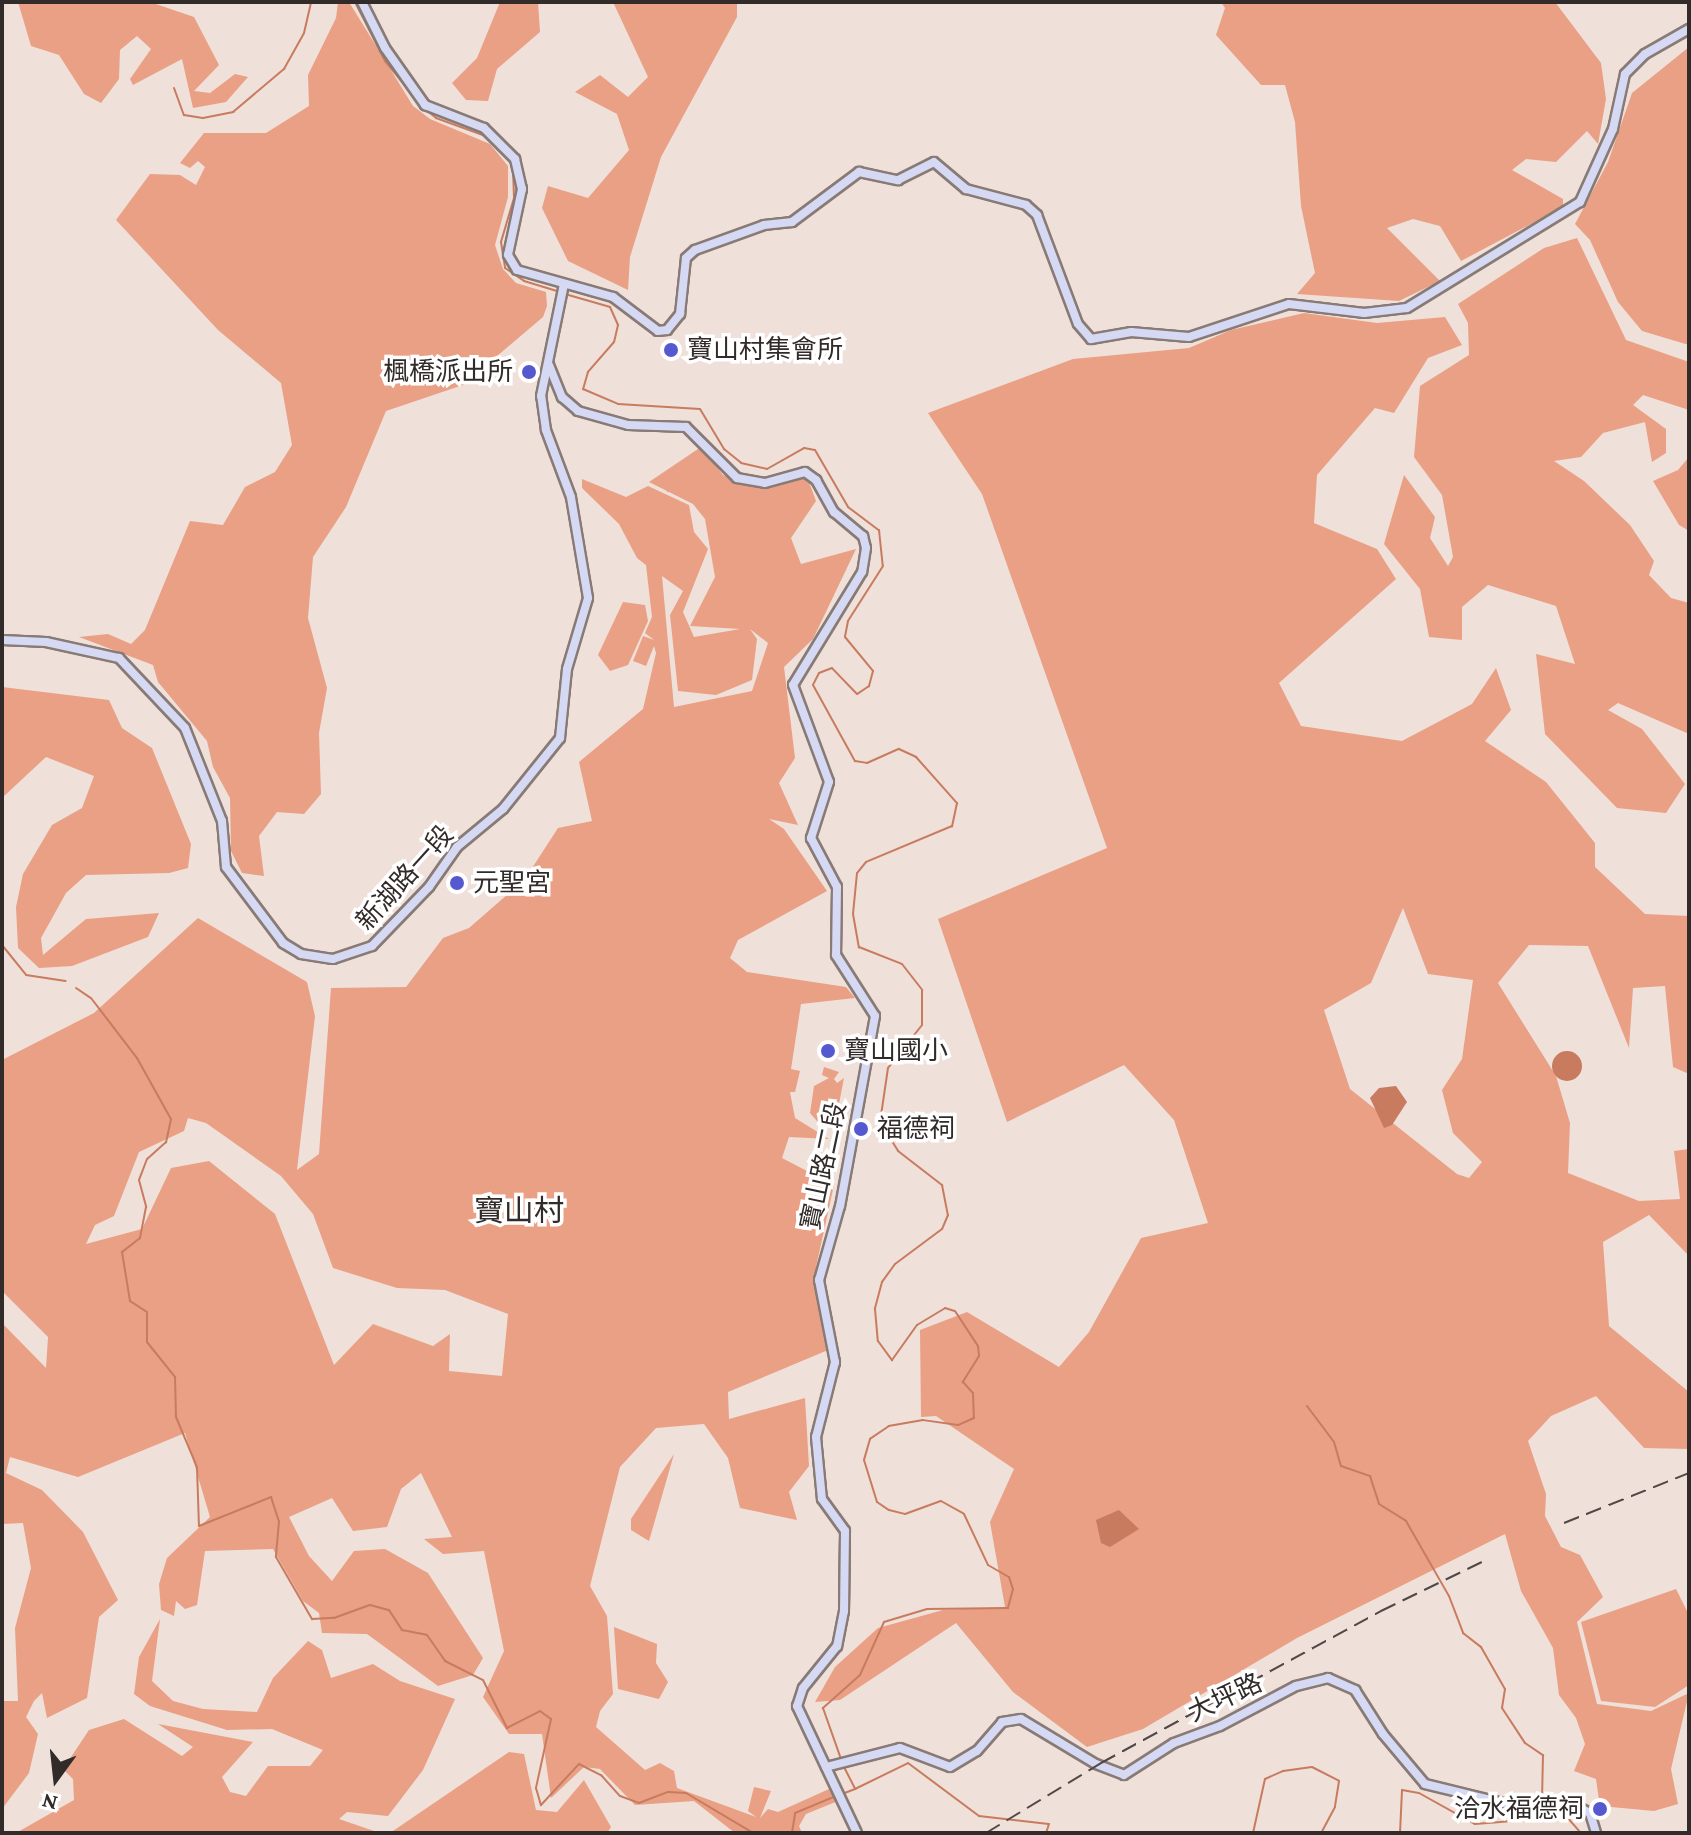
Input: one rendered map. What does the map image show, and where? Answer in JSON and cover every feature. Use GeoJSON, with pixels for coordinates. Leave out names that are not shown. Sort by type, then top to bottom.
{"type":"FeatureCollection","features":[{"type":"Feature","properties":{"kind":"street"},"geometry":{"type":"LineString","coordinates":[[362,2],[385,48],[425,105],[484,128],[507,147],[522,189],[508,242],[511,263],[538,280],[613,297],[651,328],[667,330],[680,314],[686,258],[695,250],[750,229],[792,222],[859,172],[898,180],[934,162],[966,189],[1026,205],[1037,215],[1078,324],[1091,339],[1131,332],[1189,337],[1289,304],[1354,312],[1396,311],[1455,283],[1580,202],[1613,129],[1625,74],[1645,54],[1689,29]]}},
{"type":"Feature","properties":{"kind":"street","name":"新湖路一段"},"geometry":{"type":"LineString","coordinates":[[2,640],[46,642],[119,658],[185,728],[222,821],[226,867],[241,893],[292,951],[333,959],[358,954],[390,931],[457,847],[503,809],[560,738],[567,669],[588,598],[571,497],[543,412],[564,284]]}},
{"type":"Feature","properties":{"kind":"street","name":"寶山路二段"},"geometry":{"type":"LineString","coordinates":[[549,365],[562,397],[578,411],[628,425],[686,427],[737,478],[765,483],[805,472],[816,480],[834,512],[863,536],[866,548],[862,572],[793,685],[829,782],[811,838],[837,887],[836,955],[872,1008],[875,1027],[819,1280],[836,1356],[816,1425],[821,1495],[845,1531],[846,1584],[837,1646],[803,1688],[797,1706],[846,1801],[857,1833]]}},
{"type":"Feature","properties":{"kind":"street","name":"大坪路"},"geometry":{"type":"LineString","coordinates":[[826,1767],[900,1748],[950,1767],[977,1751],[1002,1722],[1021,1719],[1096,1764],[1124,1775],[1174,1743],[1220,1726],[1306,1682],[1328,1678],[1355,1690],[1425,1784],[1497,1803],[1548,1802],[1583,1808],[1594,1820],[1596,1833]]}},
{"type":"Feature","properties":{"kind":"shaded area"},"geometry":{"type":"Polygon","coordinates":[[[18,2],[150,2],[194,17],[219,65],[194,91],[210,93],[235,74],[248,77],[226,102],[193,108],[182,59],[133,85],[130,79],[151,49],[137,36],[120,50],[119,79],[101,103],[84,94],[59,55],[31,46],[18,2]]]}},
{"type":"Feature","properties":{"kind":"shaded area"},"geometry":{"type":"Polygon","coordinates":[[[338,2],[349,2],[413,106],[430,119],[490,144],[508,166],[508,197],[495,245],[503,269],[516,283],[546,292],[547,306],[543,317],[463,385],[386,411],[346,507],[313,557],[308,618],[327,688],[319,733],[321,794],[304,814],[277,812],[259,836],[264,876],[242,873],[231,851],[230,798],[213,767],[207,741],[158,682],[153,665],[79,637],[108,634],[131,644],[145,630],[190,521],[223,525],[245,487],[275,472],[292,445],[281,383],[218,330],[116,220],[150,174],[180,175],[196,185],[205,167],[198,161],[190,168],[180,163],[204,133],[266,133],[309,106],[308,75],[336,18],[338,2]]]}},
{"type":"Feature","properties":{"kind":"shaded area"},"geometry":{"type":"Polygon","coordinates":[[[500,2],[538,2],[540,32],[497,69],[488,101],[466,100],[452,83],[477,58],[500,2]]]}},
{"type":"Feature","properties":{"kind":"shaded area"},"geometry":{"type":"Polygon","coordinates":[[[613,2],[737,2],[737,17],[661,157],[630,257],[628,290],[568,261],[542,208],[548,186],[588,198],[629,150],[617,114],[575,92],[600,75],[628,97],[648,77],[613,2]]]}},
{"type":"Feature","properties":{"kind":"shaded area"},"geometry":{"type":"Polygon","coordinates":[[[1221,2],[1555,2],[1601,63],[1606,99],[1598,144],[1587,131],[1556,162],[1526,159],[1512,170],[1563,199],[1563,207],[1461,261],[1440,226],[1413,219],[1387,228],[1440,281],[1399,301],[1297,294],[1315,273],[1301,206],[1295,122],[1285,85],[1261,85],[1216,35],[1225,8],[1221,2]]]}},
{"type":"Feature","properties":{"kind":"shaded area"},"geometry":{"type":"Polygon","coordinates":[[[1689,47],[1689,345],[1642,331],[1618,302],[1590,240],[1575,224],[1608,162],[1632,93],[1689,47]]]}},
{"type":"Feature","properties":{"kind":"shaded area"},"geometry":{"type":"Polygon","coordinates":[[[1577,238],[1626,340],[1689,362],[1689,410],[1643,395],[1633,405],[1666,429],[1666,453],[1652,462],[1645,422],[1603,433],[1581,457],[1554,461],[1584,481],[1630,525],[1654,561],[1649,575],[1671,598],[1689,603],[1689,734],[1618,703],[1608,710],[1642,729],[1685,784],[1666,813],[1617,808],[1545,734],[1536,654],[1575,664],[1556,606],[1488,585],[1462,607],[1462,640],[1429,637],[1420,589],[1384,544],[1404,475],[1435,517],[1430,538],[1448,566],[1453,557],[1442,495],[1414,457],[1420,386],[1469,355],[1468,323],[1458,304],[1544,248],[1577,238]]]}},
{"type":"Feature","properties":{"kind":"shaded area"},"geometry":{"type":"Polygon","coordinates":[[[1304,313],[1377,323],[1445,317],[1462,345],[1428,358],[1394,413],[1375,408],[1317,475],[1314,523],[1377,549],[1396,579],[1279,683],[1301,726],[1402,741],[1472,704],[1496,668],[1511,710],[1485,741],[1546,782],[1595,843],[1595,867],[1645,914],[1689,916],[1689,1074],[1673,1067],[1665,986],[1633,988],[1629,1048],[1588,946],[1529,945],[1498,983],[1556,1076],[1570,1123],[1568,1173],[1639,1201],[1680,1199],[1674,1151],[1689,1149],[1689,1256],[1649,1215],[1603,1242],[1609,1326],[1689,1392],[1689,1449],[1644,1448],[1596,1396],[1551,1416],[1528,1441],[1546,1494],[1545,1516],[1561,1547],[1580,1555],[1603,1597],[1577,1622],[1597,1704],[1651,1711],[1689,1693],[1671,1769],[1678,1804],[1654,1811],[1611,1807],[1599,1800],[1596,1779],[1574,1771],[1585,1744],[1576,1718],[1559,1695],[1553,1648],[1521,1591],[1505,1534],[1297,1638],[1143,1729],[1087,1747],[1013,1692],[956,1623],[840,1700],[815,1702],[835,1667],[878,1628],[943,1610],[1005,1607],[990,1522],[1014,1469],[936,1416],[921,1417],[920,1330],[967,1312],[1059,1367],[1089,1332],[1141,1238],[1208,1223],[1174,1120],[1124,1065],[1007,1122],[938,919],[1107,848],[982,494],[928,413],[1073,359],[1189,348],[1231,330],[1304,313]],[[1403,908],[1371,983],[1324,1010],[1350,1089],[1457,1174],[1469,1178],[1482,1162],[1453,1133],[1442,1090],[1462,1059],[1473,980],[1428,974],[1403,908]]]}},
{"type":"Feature","properties":{"kind":"shaded area"},"geometry":{"type":"Polygon","coordinates":[[[701,447],[723,475],[745,485],[767,487],[802,477],[809,482],[816,501],[791,538],[801,564],[856,549],[813,639],[784,667],[795,758],[779,783],[798,825],[769,819],[784,829],[827,891],[738,940],[730,958],[747,972],[846,987],[855,998],[801,1004],[791,1069],[800,1071],[795,1092],[790,1092],[795,1118],[829,1139],[789,1137],[782,1158],[834,1185],[816,1267],[828,1350],[728,1392],[729,1419],[805,1398],[809,1466],[789,1492],[797,1520],[740,1508],[728,1458],[704,1424],[656,1428],[620,1467],[590,1586],[607,1616],[613,1694],[600,1711],[596,1727],[645,1770],[660,1763],[674,1771],[677,1788],[756,1817],[748,1811],[754,1787],[771,1791],[760,1818],[768,1809],[778,1812],[829,1789],[838,1801],[806,1814],[799,1826],[802,1833],[735,1833],[694,1801],[635,1805],[600,1769],[584,1767],[551,1798],[542,1734],[509,1734],[483,1697],[504,1651],[484,1551],[443,1554],[424,1539],[452,1537],[421,1473],[401,1489],[387,1527],[353,1531],[332,1498],[289,1517],[309,1556],[332,1581],[354,1551],[385,1549],[428,1573],[483,1658],[473,1675],[438,1686],[367,1634],[322,1633],[319,1613],[303,1601],[273,1549],[205,1551],[197,1605],[185,1609],[176,1601],[174,1616],[161,1610],[159,1584],[167,1558],[210,1517],[185,1433],[78,1477],[10,1457],[6,1473],[42,1490],[83,1532],[118,1600],[99,1617],[87,1698],[47,1718],[42,1693],[34,1701],[26,1717],[38,1734],[29,1773],[2,1809],[2,1701],[18,1701],[15,1628],[31,1568],[23,1523],[2,1524],[2,1323],[46,1368],[48,1337],[2,1291],[2,1060],[94,1013],[198,918],[307,982],[315,1016],[297,1170],[319,1154],[331,988],[406,987],[443,938],[469,928],[525,879],[558,828],[592,821],[579,762],[643,709],[656,653],[654,646],[646,666],[633,661],[643,636],[654,640],[645,633],[652,617],[646,565],[637,558],[619,524],[582,488],[582,479],[626,497],[648,486],[689,505],[694,532],[708,549],[683,612],[694,637],[740,629],[690,626],[715,577],[705,519],[693,504],[649,482],[701,447]],[[662,576],[674,707],[752,691],[768,643],[750,629],[757,639],[752,680],[716,695],[678,691],[670,615],[683,591],[662,576]],[[188,1118],[184,1131],[139,1152],[114,1216],[95,1225],[86,1244],[142,1229],[171,1168],[209,1161],[275,1214],[334,1365],[373,1324],[433,1346],[450,1334],[449,1371],[502,1376],[508,1314],[445,1290],[397,1288],[333,1268],[313,1214],[281,1176],[206,1123],[188,1118]]]}},
{"type":"Feature","properties":{"kind":"shaded area"},"geometry":{"type":"Polygon","coordinates":[[[1689,457],[1689,531],[1679,525],[1653,481],[1678,470],[1689,457]]]}},
{"type":"Feature","properties":{"kind":"shaded area"},"geometry":{"type":"Polygon","coordinates":[[[623,602],[645,605],[648,621],[628,665],[610,671],[598,655],[623,602]]]}},
{"type":"Feature","properties":{"kind":"shaded area"},"geometry":{"type":"Polygon","coordinates":[[[2,687],[109,700],[122,728],[152,748],[191,844],[188,868],[169,873],[86,875],[66,893],[41,938],[43,955],[86,919],[159,913],[148,937],[72,966],[39,968],[18,948],[16,907],[23,874],[52,825],[82,808],[94,776],[46,757],[2,798],[2,687]]]}},
{"type":"Feature","properties":{"kind":"shaded area"},"geometry":{"type":"Polygon","coordinates":[[[1567,1051],[1573,1052],[1581,1060],[1581,1072],[1573,1080],[1567,1081],[1561,1080],[1553,1072],[1552,1066],[1553,1060],[1561,1052],[1567,1051]]]}},
{"type":"Feature","properties":{"kind":"shaded area"},"geometry":{"type":"Polygon","coordinates":[[[824,1067],[839,1072],[834,1079],[837,1083],[844,1078],[834,1130],[832,1120],[817,1121],[810,1113],[814,1086],[829,1078],[822,1075],[824,1067]]]}},
{"type":"Feature","properties":{"kind":"shaded area"},"geometry":{"type":"Polygon","coordinates":[[[1396,1086],[1407,1102],[1392,1125],[1384,1128],[1370,1098],[1379,1088],[1396,1086]]]}},
{"type":"Feature","properties":{"kind":"shaded area"},"geometry":{"type":"Polygon","coordinates":[[[674,1454],[649,1541],[631,1530],[631,1519],[674,1454]]]}},
{"type":"Feature","properties":{"kind":"shaded area"},"geometry":{"type":"Polygon","coordinates":[[[1119,1510],[1139,1529],[1110,1547],[1101,1543],[1096,1520],[1119,1510]]]}},
{"type":"Feature","properties":{"kind":"shaded area"},"geometry":{"type":"Polygon","coordinates":[[[1676,1589],[1689,1615],[1689,1685],[1655,1707],[1601,1701],[1581,1622],[1676,1589]]]}},
{"type":"Feature","properties":{"kind":"shaded area"},"geometry":{"type":"Polygon","coordinates":[[[160,1619],[152,1681],[173,1701],[203,1709],[257,1712],[273,1678],[308,1641],[322,1650],[331,1678],[373,1664],[400,1681],[455,1699],[423,1770],[388,1816],[347,1812],[339,1819],[380,1833],[16,1833],[74,1800],[73,1779],[63,1769],[89,1730],[124,1719],[182,1756],[193,1747],[158,1724],[253,1742],[222,1777],[230,1792],[246,1796],[268,1766],[310,1766],[323,1750],[272,1729],[227,1730],[150,1706],[134,1694],[139,1657],[160,1619]]]}},
{"type":"Feature","properties":{"kind":"shaded area"},"geometry":{"type":"Polygon","coordinates":[[[614,1627],[657,1644],[656,1663],[668,1682],[659,1699],[618,1689],[614,1627]]]}},
{"type":"Feature","properties":{"kind":"shaded area"},"geometry":{"type":"Polygon","coordinates":[[[509,1752],[524,1754],[536,1810],[557,1812],[584,1780],[611,1827],[607,1833],[390,1833],[509,1752]]]}},
{"type":"Feature","properties":{"kind":"waterway"},"geometry":{"type":"LineString","coordinates":[[174,88],[184,115],[203,118],[233,112],[284,69],[304,33],[311,2]]}},
{"type":"Feature","properties":{"kind":"waterway"},"geometry":{"type":"LineString","coordinates":[[355,2],[385,61],[421,105]]}},
{"type":"Feature","properties":{"kind":"waterway"},"geometry":{"type":"LineString","coordinates":[[425,109],[436,118],[488,137]]}},
{"type":"Feature","properties":{"kind":"waterway"},"geometry":{"type":"LineString","coordinates":[[498,147],[512,163]]}},
{"type":"Feature","properties":{"kind":"waterway"},"geometry":{"type":"LineString","coordinates":[[513,169],[514,198],[501,242],[505,268],[524,281],[559,292]]}},
{"type":"Feature","properties":{"kind":"waterway"},"geometry":{"type":"LineString","coordinates":[[565,294],[610,307],[618,325],[614,342],[588,372],[583,389],[618,404],[700,409],[724,449],[741,463],[767,469],[804,448],[815,450],[848,507],[879,530],[883,566],[848,621],[845,637],[873,671],[869,686],[857,694],[832,668],[819,673],[813,685],[855,761],[867,763],[899,749],[916,757],[957,803],[952,826],[866,862],[857,873],[853,914],[859,947],[902,964],[922,990],[922,1025],[888,1068],[880,1122],[898,1151],[942,1185],[948,1215],[942,1229],[895,1264],[882,1282],[875,1309],[878,1341],[892,1360],[917,1325],[945,1308],[955,1311],[978,1346],[979,1356],[963,1382],[973,1393],[974,1418],[958,1425],[923,1420],[889,1426],[870,1439],[864,1460],[877,1502],[889,1510],[905,1514],[941,1501],[964,1514],[988,1565],[1009,1577],[1013,1589],[1008,1608],[927,1609],[884,1622],[860,1675],[823,1708],[841,1759]]}},
{"type":"Feature","properties":{"kind":"waterway"},"geometry":{"type":"LineString","coordinates":[[2,945],[26,975],[66,981]]}},
{"type":"Feature","properties":{"kind":"waterway"},"geometry":{"type":"LineString","coordinates":[[76,988],[91,998],[137,1058],[171,1119],[166,1142],[147,1159],[139,1180],[146,1207],[140,1238],[122,1252],[130,1301],[147,1312],[147,1342],[175,1377],[176,1417],[197,1467],[199,1526],[271,1497],[279,1521],[276,1557],[312,1619],[334,1618],[370,1605],[389,1610],[402,1630],[427,1635],[445,1661],[483,1680],[507,1728],[540,1711],[551,1719],[536,1788],[541,1805],[579,1764],[601,1775],[620,1796],[639,1803],[668,1792],[686,1793],[753,1833]]}},
{"type":"Feature","properties":{"kind":"waterway"},"geometry":{"type":"LineString","coordinates":[[1307,1406],[1334,1442],[1341,1466],[1370,1476],[1379,1504],[1406,1521],[1449,1596],[1463,1633],[1481,1647],[1505,1689],[1502,1708],[1525,1743],[1543,1755],[1542,1800]]}},
{"type":"Feature","properties":{"kind":"waterway"},"geometry":{"type":"LineString","coordinates":[[843,1765],[855,1789],[908,1763],[979,1816],[1049,1824],[1046,1833]]}},
{"type":"Feature","properties":{"kind":"waterway"},"geometry":{"type":"LineString","coordinates":[[1253,1833],[1265,1779],[1283,1771],[1312,1767],[1339,1781],[1335,1807],[1321,1833]]}},
{"type":"Feature","properties":{"kind":"waterway"},"geometry":{"type":"LineString","coordinates":[[842,1794],[855,1789]]}},
{"type":"Feature","properties":{"kind":"waterway"},"geometry":{"type":"LineString","coordinates":[[1400,1833],[1402,1790],[1419,1793],[1475,1824],[1567,1817],[1581,1833]]}},
{"type":"Feature","properties":{"kind":"waterway"},"geometry":{"type":"LineString","coordinates":[[792,1833],[795,1813],[836,1796]]}},
{"type":"Feature","properties":{"kind":"waterway"},"geometry":{"type":"LineString","coordinates":[[1543,1806],[1545,1818]]}},
{"type":"Feature","properties":{"kind":"railway"},"geometry":{"type":"LineString","coordinates":[[1564,1523],[1689,1473]]}},
{"type":"Feature","properties":{"kind":"railway"},"geometry":{"type":"LineString","coordinates":[[986,1833],[1101,1763],[1381,1611],[1488,1559]]}},
{"type":"Feature","properties":{"kind":"place","name":"寶山村集會所"},"geometry":{"type":"Point","coordinates":[671,350]}},
{"type":"Feature","properties":{"kind":"place","name":"楓橋派出所"},"geometry":{"type":"Point","coordinates":[529,372]}},
{"type":"Feature","properties":{"kind":"place","name":"元聖宮"},"geometry":{"type":"Point","coordinates":[457,883]}},
{"type":"Feature","properties":{"kind":"place","name":"寶山國小"},"geometry":{"type":"Point","coordinates":[828,1051]}},
{"type":"Feature","properties":{"kind":"place","name":"福德祠"},"geometry":{"type":"Point","coordinates":[861,1129]}},
{"type":"Feature","properties":{"kind":"place","name":"洽水福德祠"},"geometry":{"type":"Point","coordinates":[1600,1809]}},
{"type":"Feature","properties":{"kind":"district","name":"寶山村"},"geometry":{"type":"Point","coordinates":[519,1211]}}]}
